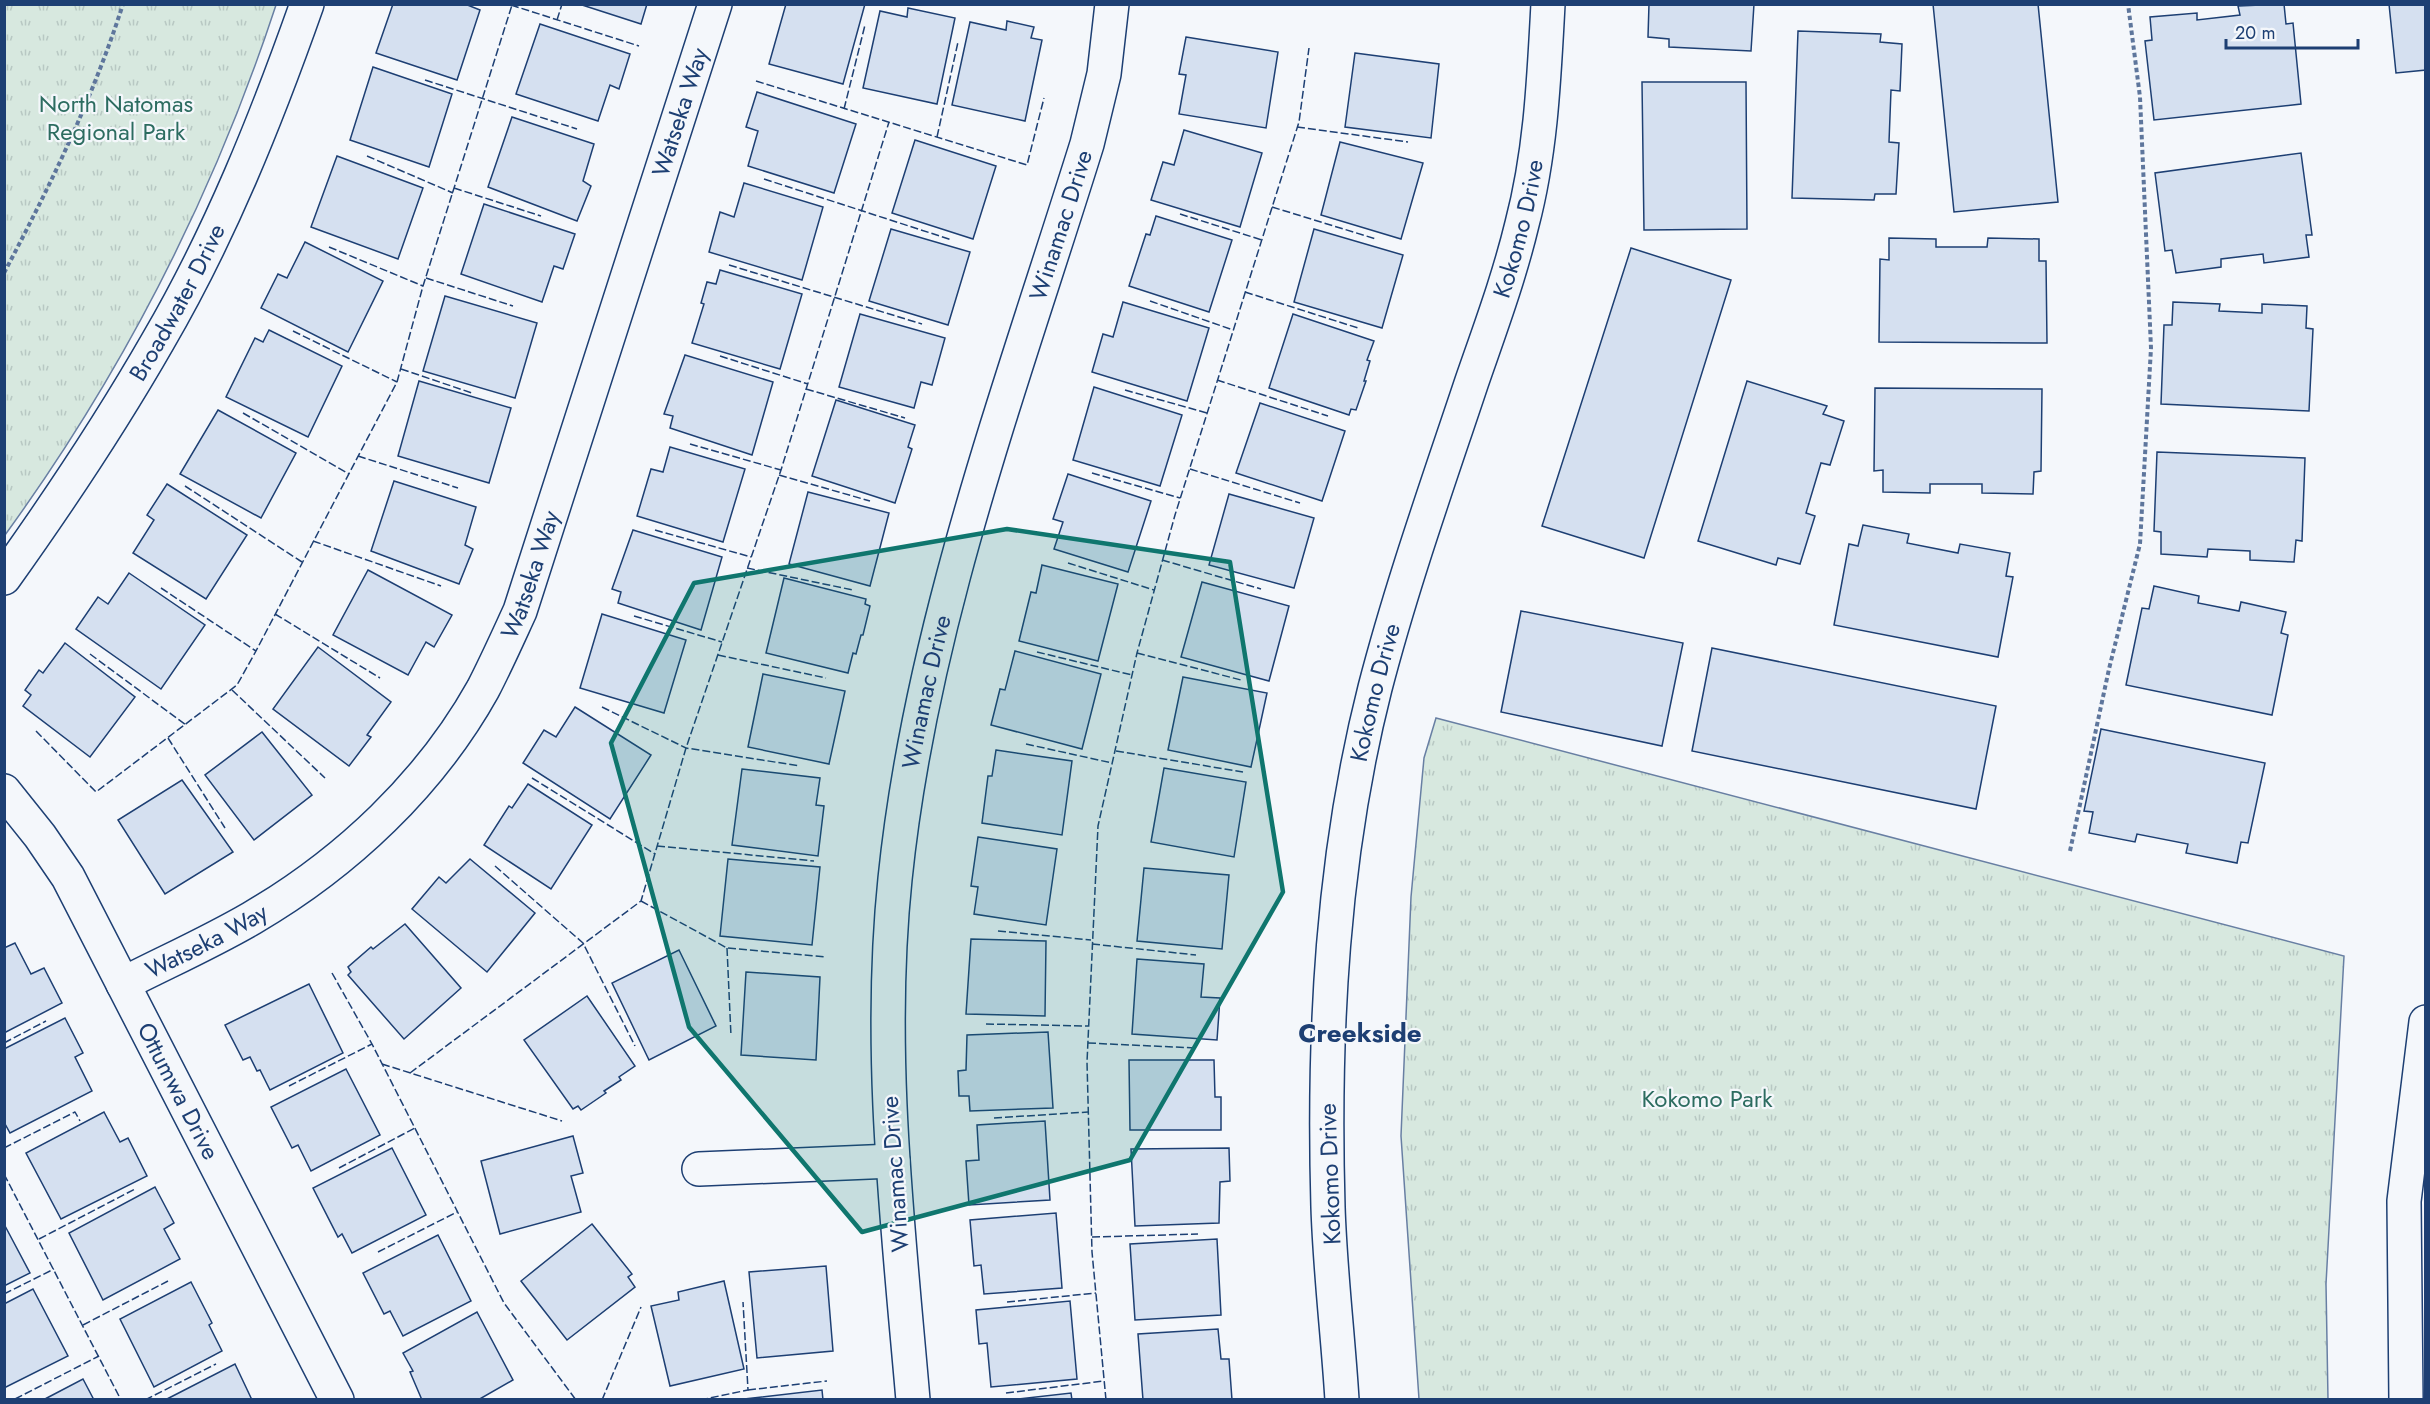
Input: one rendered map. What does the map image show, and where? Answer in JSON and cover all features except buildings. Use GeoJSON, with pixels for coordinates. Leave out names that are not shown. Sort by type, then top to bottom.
{"type":"FeatureCollection","features":[{"type":"Feature","properties":{"kind":"street","name":"Broadwater Drive"},"geometry":{"type":"LineString","coordinates":[[4,578],[99,440],[160,339],[230,201],[307,4]]}},
{"type":"Feature","properties":{"kind":"street","name":"Watseka Way"},"geometry":{"type":"LineString","coordinates":[[123,984],[252,918],[325,870],[390,812],[433,762],[482,690],[520,611],[715,4]]}},
{"type":"Feature","properties":{"kind":"street","name":"Winamac Drive"},"geometry":{"type":"LineString","coordinates":[[913,1400],[892,1161],[886,1029],[895,879],[916,730],[950,583],[1087,144],[1104,74],[1112,4]]}},
{"type":"Feature","properties":{"kind":"street","name":"Kokomo Drive"},"geometry":{"type":"LineString","coordinates":[[1342,1400],[1329,1209],[1327,1060],[1333,949],[1352,801],[1374,692],[1403,584],[1502,296],[1523,223],[1541,123],[1548,4]]}},
{"type":"Feature","properties":{"kind":"street","name":"Ottumwa Drive"},"geometry":{"type":"LineString","coordinates":[[4,791],[40,836],[68,877],[337,1400]]}},
{"type":"Feature","properties":{"kind":"street"},"geometry":{"type":"LineString","coordinates":[[2406,1400],[2404,1201],[2426,1022]]}},
{"type":"Feature","properties":{"kind":"street"},"geometry":{"type":"LineString","coordinates":[[699,1169],[892,1161]]}},
{"type":"Feature","properties":{"kind":"path"},"geometry":{"type":"LineString","coordinates":[[4,273],[53,182],[105,60],[123,4]]}},
{"type":"Feature","properties":{"kind":"path"},"geometry":{"type":"LineString","coordinates":[[2070,851],[2140,544],[2151,348],[2140,97],[2128,4]]}},
{"type":"Feature","properties":{"kind":"highlighted area"},"geometry":{"type":"Polygon","coordinates":[[[1007,529],[1230,562],[1283,892],[1130,1160],[862,1232],[689,1027],[611,743],[694,583],[1007,529]]]}},
{"type":"Feature","properties":{"kind":"green space","name":"North Natomas Regional Park"},"geometry":{"type":"Polygon","coordinates":[[[5,4],[276,5],[224,145],[161,280],[88,411],[48,474],[5,535],[5,4]]]}},
{"type":"Feature","properties":{"kind":"green space","name":"Kokomo Park"},"geometry":{"type":"Polygon","coordinates":[[[1436,718],[2344,956],[2326,1284],[2328,1399],[1419,1399],[1401,1136],[1411,897],[1424,758],[1436,718]]]}},
{"type":"Feature","properties":{"kind":"fence"},"geometry":{"type":"LineString","coordinates":[[557,20],[562,4]]}},
{"type":"Feature","properties":{"kind":"fence"},"geometry":{"type":"LineString","coordinates":[[511,5],[639,46]]}},
{"type":"Feature","properties":{"kind":"fence"},"geometry":{"type":"LineString","coordinates":[[36,731],[96,792],[237,685],[397,382],[423,286],[512,5]]}},
{"type":"Feature","properties":{"kind":"fence"},"geometry":{"type":"LineString","coordinates":[[844,109],[865,25]]}},
{"type":"Feature","properties":{"kind":"fence"},"geometry":{"type":"LineString","coordinates":[[937,137],[958,42]]}},
{"type":"Feature","properties":{"kind":"fence"},"geometry":{"type":"LineString","coordinates":[[1106,1400],[1092,1252],[1087,1062],[1098,826],[1137,653],[1175,515],[1299,122],[1309,48]]}},
{"type":"Feature","properties":{"kind":"fence"},"geometry":{"type":"LineString","coordinates":[[425,80],[577,129]]}},
{"type":"Feature","properties":{"kind":"fence"},"geometry":{"type":"LineString","coordinates":[[756,81],[1027,165],[1044,98]]}},
{"type":"Feature","properties":{"kind":"fence"},"geometry":{"type":"LineString","coordinates":[[410,1073],[641,901],[686,748],[781,470],[889,122]]}},
{"type":"Feature","properties":{"kind":"fence"},"geometry":{"type":"LineString","coordinates":[[1297,127],[1408,142]]}},
{"type":"Feature","properties":{"kind":"fence"},"geometry":{"type":"LineString","coordinates":[[367,156],[453,193]]}},
{"type":"Feature","properties":{"kind":"fence"},"geometry":{"type":"LineString","coordinates":[[764,179],[952,240]]}},
{"type":"Feature","properties":{"kind":"fence"},"geometry":{"type":"LineString","coordinates":[[454,188],[541,216]]}},
{"type":"Feature","properties":{"kind":"fence"},"geometry":{"type":"LineString","coordinates":[[1272,207],[1376,239]]}},
{"type":"Feature","properties":{"kind":"fence"},"geometry":{"type":"LineString","coordinates":[[1180,214],[1262,240]]}},
{"type":"Feature","properties":{"kind":"fence"},"geometry":{"type":"LineString","coordinates":[[329,247],[423,286]]}},
{"type":"Feature","properties":{"kind":"fence"},"geometry":{"type":"LineString","coordinates":[[729,265],[922,324]]}},
{"type":"Feature","properties":{"kind":"fence"},"geometry":{"type":"LineString","coordinates":[[426,278],[513,306]]}},
{"type":"Feature","properties":{"kind":"fence"},"geometry":{"type":"LineString","coordinates":[[1245,292],[1358,328]]}},
{"type":"Feature","properties":{"kind":"fence"},"geometry":{"type":"LineString","coordinates":[[1150,301],[1233,330]]}},
{"type":"Feature","properties":{"kind":"fence"},"geometry":{"type":"LineString","coordinates":[[293,331],[397,382]]}},
{"type":"Feature","properties":{"kind":"fence"},"geometry":{"type":"LineString","coordinates":[[720,356],[808,384]]}},
{"type":"Feature","properties":{"kind":"fence"},"geometry":{"type":"LineString","coordinates":[[401,369],[472,393]]}},
{"type":"Feature","properties":{"kind":"fence"},"geometry":{"type":"LineString","coordinates":[[1217,380],[1328,416]]}},
{"type":"Feature","properties":{"kind":"fence"},"geometry":{"type":"LineString","coordinates":[[806,389],[905,418]]}},
{"type":"Feature","properties":{"kind":"fence"},"geometry":{"type":"LineString","coordinates":[[1125,390],[1207,413]]}},
{"type":"Feature","properties":{"kind":"fence"},"geometry":{"type":"LineString","coordinates":[[243,413],[349,474]]}},
{"type":"Feature","properties":{"kind":"fence"},"geometry":{"type":"LineString","coordinates":[[690,444],[781,470]]}},
{"type":"Feature","properties":{"kind":"fence"},"geometry":{"type":"LineString","coordinates":[[358,456],[458,488]]}},
{"type":"Feature","properties":{"kind":"fence"},"geometry":{"type":"LineString","coordinates":[[1190,469],[1300,503]]}},
{"type":"Feature","properties":{"kind":"fence"},"geometry":{"type":"LineString","coordinates":[[1092,473],[1180,498]]}},
{"type":"Feature","properties":{"kind":"fence"},"geometry":{"type":"LineString","coordinates":[[779,475],[870,501]]}},
{"type":"Feature","properties":{"kind":"fence"},"geometry":{"type":"LineString","coordinates":[[185,486],[302,562]]}},
{"type":"Feature","properties":{"kind":"fence"},"geometry":{"type":"LineString","coordinates":[[655,530],[751,557]]}},
{"type":"Feature","properties":{"kind":"fence"},"geometry":{"type":"LineString","coordinates":[[313,541],[441,586]]}},
{"type":"Feature","properties":{"kind":"fence"},"geometry":{"type":"LineString","coordinates":[[1162,560],[1261,589]]}},
{"type":"Feature","properties":{"kind":"fence"},"geometry":{"type":"LineString","coordinates":[[1068,563],[1154,590]]}},
{"type":"Feature","properties":{"kind":"fence"},"geometry":{"type":"LineString","coordinates":[[747,568],[853,590]]}},
{"type":"Feature","properties":{"kind":"fence"},"geometry":{"type":"LineString","coordinates":[[161,588],[256,651]]}},
{"type":"Feature","properties":{"kind":"fence"},"geometry":{"type":"LineString","coordinates":[[275,614],[380,678]]}},
{"type":"Feature","properties":{"kind":"fence"},"geometry":{"type":"LineString","coordinates":[[634,616],[722,642]]}},
{"type":"Feature","properties":{"kind":"fence"},"geometry":{"type":"LineString","coordinates":[[1037,652],[1132,675]]}},
{"type":"Feature","properties":{"kind":"fence"},"geometry":{"type":"LineString","coordinates":[[1137,653],[1241,680]]}},
{"type":"Feature","properties":{"kind":"fence"},"geometry":{"type":"LineString","coordinates":[[90,654],[186,725]]}},
{"type":"Feature","properties":{"kind":"fence"},"geometry":{"type":"LineString","coordinates":[[718,655],[826,678]]}},
{"type":"Feature","properties":{"kind":"fence"},"geometry":{"type":"LineString","coordinates":[[232,690],[325,778]]}},
{"type":"Feature","properties":{"kind":"fence"},"geometry":{"type":"LineString","coordinates":[[602,707],[686,748],[800,766]]}},
{"type":"Feature","properties":{"kind":"fence"},"geometry":{"type":"LineString","coordinates":[[168,738],[225,828]]}},
{"type":"Feature","properties":{"kind":"fence"},"geometry":{"type":"LineString","coordinates":[[1026,744],[1112,763]]}},
{"type":"Feature","properties":{"kind":"fence"},"geometry":{"type":"LineString","coordinates":[[1116,751],[1243,772]]}},
{"type":"Feature","properties":{"kind":"fence"},"geometry":{"type":"LineString","coordinates":[[532,778],[655,854]]}},
{"type":"Feature","properties":{"kind":"fence"},"geometry":{"type":"LineString","coordinates":[[657,846],[814,861]]}},
{"type":"Feature","properties":{"kind":"fence"},"geometry":{"type":"LineString","coordinates":[[495,866],[583,943],[635,1046]]}},
{"type":"Feature","properties":{"kind":"fence"},"geometry":{"type":"LineString","coordinates":[[641,901],[727,948],[826,957]]}},
{"type":"Feature","properties":{"kind":"fence"},"geometry":{"type":"LineString","coordinates":[[998,931],[1091,940]]}},
{"type":"Feature","properties":{"kind":"fence"},"geometry":{"type":"LineString","coordinates":[[1092,944],[1196,955]]}},
{"type":"Feature","properties":{"kind":"fence"},"geometry":{"type":"LineString","coordinates":[[727,948],[731,1036]]}},
{"type":"Feature","properties":{"kind":"fence"},"geometry":{"type":"LineString","coordinates":[[332,973],[372,1044],[504,1303],[576,1400]]}},
{"type":"Feature","properties":{"kind":"fence"},"geometry":{"type":"LineString","coordinates":[[4,1043],[46,1021]]}},
{"type":"Feature","properties":{"kind":"fence"},"geometry":{"type":"LineString","coordinates":[[986,1024],[1088,1026]]}},
{"type":"Feature","properties":{"kind":"fence"},"geometry":{"type":"LineString","coordinates":[[1088,1043],[1196,1048]]}},
{"type":"Feature","properties":{"kind":"fence"},"geometry":{"type":"LineString","coordinates":[[289,1086],[372,1044]]}},
{"type":"Feature","properties":{"kind":"fence"},"geometry":{"type":"LineString","coordinates":[[382,1064],[562,1121]]}},
{"type":"Feature","properties":{"kind":"fence"},"geometry":{"type":"LineString","coordinates":[[4,1148],[75,1112],[80,1121]]}},
{"type":"Feature","properties":{"kind":"fence"},"geometry":{"type":"LineString","coordinates":[[994,1118],[1088,1112]]}},
{"type":"Feature","properties":{"kind":"fence"},"geometry":{"type":"LineString","coordinates":[[339,1168],[415,1128]]}},
{"type":"Feature","properties":{"kind":"fence"},"geometry":{"type":"LineString","coordinates":[[4,1174],[121,1400]]}},
{"type":"Feature","properties":{"kind":"fence"},"geometry":{"type":"LineString","coordinates":[[39,1239],[135,1189]]}},
{"type":"Feature","properties":{"kind":"fence"},"geometry":{"type":"LineString","coordinates":[[378,1252],[457,1212]]}},
{"type":"Feature","properties":{"kind":"fence"},"geometry":{"type":"LineString","coordinates":[[1092,1237],[1198,1234]]}},
{"type":"Feature","properties":{"kind":"fence"},"geometry":{"type":"LineString","coordinates":[[4,1294],[54,1269]]}},
{"type":"Feature","properties":{"kind":"fence"},"geometry":{"type":"LineString","coordinates":[[83,1325],[168,1281]]}},
{"type":"Feature","properties":{"kind":"fence"},"geometry":{"type":"LineString","coordinates":[[1007,1302],[1096,1293]]}},
{"type":"Feature","properties":{"kind":"fence"},"geometry":{"type":"LineString","coordinates":[[700,1400],[748,1390],[743,1302]]}},
{"type":"Feature","properties":{"kind":"fence"},"geometry":{"type":"LineString","coordinates":[[602,1400],[641,1307]]}},
{"type":"Feature","properties":{"kind":"fence"},"geometry":{"type":"LineString","coordinates":[[15,1399],[99,1356]]}},
{"type":"Feature","properties":{"kind":"fence"},"geometry":{"type":"LineString","coordinates":[[145,1400],[216,1364]]}},
{"type":"Feature","properties":{"kind":"fence"},"geometry":{"type":"LineString","coordinates":[[748,1390],[827,1381]]}},
{"type":"Feature","properties":{"kind":"fence"},"geometry":{"type":"LineString","coordinates":[[1006,1393],[1104,1381]]}},
{"type":"Feature","properties":{"kind":"district","name":"Creekside"},"geometry":{"type":"Point","coordinates":[1360,1033]}}]}
